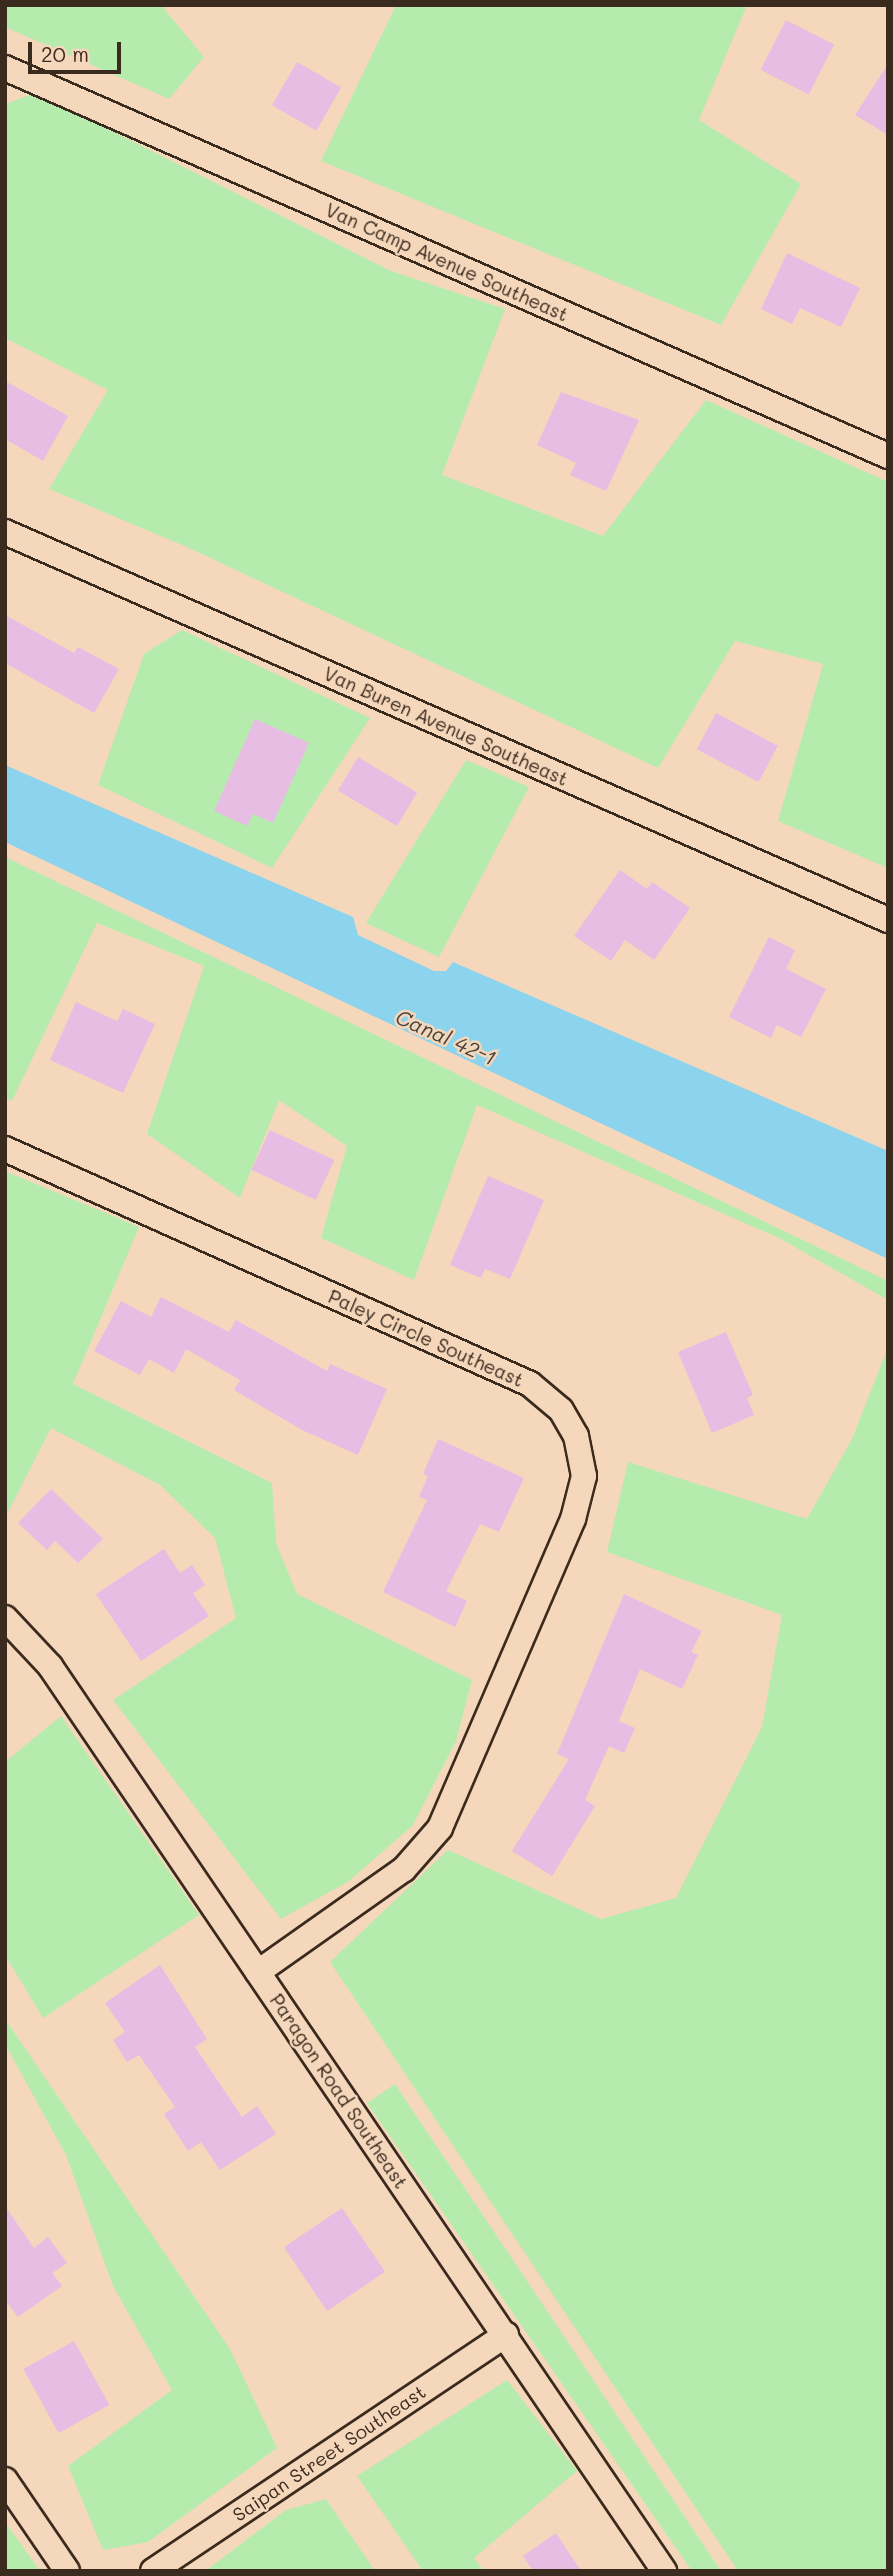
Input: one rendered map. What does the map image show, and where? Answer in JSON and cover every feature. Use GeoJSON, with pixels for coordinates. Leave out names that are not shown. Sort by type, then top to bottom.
{"type":"FeatureCollection","features":[{"type":"Feature","properties":{"kind":"street","name":"Van Camp Avenue Southeast"},"geometry":{"type":"LineString","coordinates":[[5,68],[888,456]]}},
{"type":"Feature","properties":{"kind":"street","name":"Van Buren Avenue Southeast"},"geometry":{"type":"LineString","coordinates":[[5,532],[888,920]]}},
{"type":"Feature","properties":{"kind":"street","name":"Paley Circle Southeast"},"geometry":{"type":"LineString","coordinates":[[5,1149],[530,1384],[561,1410],[576,1436],[584,1476],[573,1520],[439,1828],[404,1869],[258,1972]]}},
{"type":"Feature","properties":{"kind":"street","name":"Paragon Road Southeast"},"geometry":{"type":"LineString","coordinates":[[5,1618],[50,1666],[664,2571]]}},
{"type":"Feature","properties":{"kind":"street","name":"Saipan Street Southeast"},"geometry":{"type":"LineString","coordinates":[[153,2571],[506,2335]]}},
{"type":"Feature","properties":{"kind":"street"},"geometry":{"type":"LineString","coordinates":[[5,2480],[67,2571]]}},
{"type":"Feature","properties":{"kind":"green space"},"geometry":{"type":"Polygon","coordinates":[[[5,5],[161,5],[204,57],[169,99],[5,27],[5,5]]]}},
{"type":"Feature","properties":{"kind":"green space"},"geometry":{"type":"Polygon","coordinates":[[[396,5],[747,5],[699,120],[801,184],[721,325],[321,161],[396,5]]]}},
{"type":"Feature","properties":{"kind":"green space"},"geometry":{"type":"Polygon","coordinates":[[[36,93],[391,271],[505,309],[442,475],[603,536],[706,400],[888,482],[888,868],[778,821],[823,664],[735,641],[658,768],[187,547],[49,489],[108,390],[5,338],[5,104],[36,93]]]}},
{"type":"Feature","properties":{"kind":"green space"},"geometry":{"type":"Polygon","coordinates":[[[182,630],[370,718],[272,868],[98,785],[144,654],[182,630]]]}},
{"type":"Feature","properties":{"kind":"green space"},"geometry":{"type":"Polygon","coordinates":[[[466,760],[529,787],[439,957],[366,923],[466,760]]]}},
{"type":"Feature","properties":{"kind":"green space"},"geometry":{"type":"Polygon","coordinates":[[[5,857],[888,1281],[888,1300],[779,1238],[477,1105],[414,1280],[321,1238],[347,1146],[279,1100],[240,1198],[147,1134],[204,966],[97,923],[12,1101],[5,1098],[5,857]]]}},
{"type":"Feature","properties":{"kind":"green space"},"geometry":{"type":"Polygon","coordinates":[[[5,1171],[139,1227],[73,1384],[272,1483],[276,1543],[297,1594],[472,1680],[456,1741],[413,1825],[349,1881],[281,1919],[113,1700],[236,1618],[215,1538],[160,1485],[51,1428],[5,1518],[5,1171]]]}},
{"type":"Feature","properties":{"kind":"green space"},"geometry":{"type":"Polygon","coordinates":[[[888,1347],[888,2571],[738,2571],[330,1962],[448,1850],[601,1919],[676,1898],[762,1727],[782,1615],[607,1552],[628,1462],[807,1519],[852,1439],[888,1347]]]}},
{"type":"Feature","properties":{"kind":"green space"},"geometry":{"type":"Polygon","coordinates":[[[61,1716],[199,1915],[43,2018],[5,1955],[5,1762],[61,1716]]]}},
{"type":"Feature","properties":{"kind":"green space"},"geometry":{"type":"Polygon","coordinates":[[[5,2019],[230,2349],[277,2448],[148,2542],[103,2550],[68,2466],[172,2390],[113,2286],[66,2155],[5,2044],[5,2019]]]}},
{"type":"Feature","properties":{"kind":"green space"},"geometry":{"type":"Polygon","coordinates":[[[395,2084],[721,2571],[692,2571],[367,2103],[395,2084]]]}},
{"type":"Feature","properties":{"kind":"green space"},"geometry":{"type":"Polygon","coordinates":[[[507,2380],[577,2471],[474,2558],[484,2571],[423,2571],[357,2476],[507,2380]]]}},
{"type":"Feature","properties":{"kind":"green space"},"geometry":{"type":"Polygon","coordinates":[[[326,2499],[375,2571],[205,2571],[286,2510],[326,2499]]]}},
{"type":"Feature","properties":{"kind":"green space"},"geometry":{"type":"Polygon","coordinates":[[[5,2522],[40,2571],[5,2571],[5,2522]]]}},
{"type":"Feature","properties":{"kind":"water","name":"Canal 42-1"},"geometry":{"type":"Polygon","coordinates":[[[5,765],[353,917],[358,935],[434,971],[446,971],[453,962],[888,1151],[888,1259],[5,842],[5,765]]]}},
{"type":"Feature","properties":{"kind":"building"},"geometry":{"type":"Polygon","coordinates":[[[786,20],[834,45],[809,94],[761,70],[786,20]]]}},
{"type":"Feature","properties":{"kind":"building"},"geometry":{"type":"Polygon","coordinates":[[[297,62],[341,88],[316,131],[272,105],[297,62]]]}},
{"type":"Feature","properties":{"kind":"building"},"geometry":{"type":"Polygon","coordinates":[[[888,64],[888,135],[855,115],[888,64]]]}},
{"type":"Feature","properties":{"kind":"building"},"geometry":{"type":"Polygon","coordinates":[[[787,253],[860,288],[841,327],[800,308],[792,324],[761,309],[787,253]]]}},
{"type":"Feature","properties":{"kind":"building"},"geometry":{"type":"Polygon","coordinates":[[[5,381],[68,416],[43,461],[5,439],[5,381]]]}},
{"type":"Feature","properties":{"kind":"building"},"geometry":{"type":"Polygon","coordinates":[[[561,392],[639,420],[606,491],[570,475],[576,463],[537,445],[561,392]]]}},
{"type":"Feature","properties":{"kind":"building"},"geometry":{"type":"Polygon","coordinates":[[[5,615],[74,653],[78,647],[119,669],[94,713],[5,663],[5,615]]]}},
{"type":"Feature","properties":{"kind":"building"},"geometry":{"type":"Polygon","coordinates":[[[716,713],[778,746],[759,782],[697,749],[716,713]]]}},
{"type":"Feature","properties":{"kind":"building"},"geometry":{"type":"Polygon","coordinates":[[[255,719],[309,743],[273,823],[253,814],[247,826],[214,811],[255,719]]]}},
{"type":"Feature","properties":{"kind":"building"},"geometry":{"type":"Polygon","coordinates":[[[358,757],[417,793],[397,826],[338,790],[358,757]]]}},
{"type":"Feature","properties":{"kind":"building"},"geometry":{"type":"Polygon","coordinates":[[[620,870],[647,889],[652,882],[690,908],[654,960],[625,940],[611,961],[574,936],[620,870]]]}},
{"type":"Feature","properties":{"kind":"building"},"geometry":{"type":"Polygon","coordinates":[[[769,937],[795,950],[786,969],[826,989],[801,1037],[777,1025],[771,1038],[729,1017],[769,937]]]}},
{"type":"Feature","properties":{"kind":"building"},"geometry":{"type":"Polygon","coordinates":[[[76,1002],[117,1021],[123,1009],[155,1024],[123,1093],[50,1060],[76,1002]]]}},
{"type":"Feature","properties":{"kind":"building"},"geometry":{"type":"Polygon","coordinates":[[[270,1130],[334,1160],[316,1200],[251,1170],[270,1130]]]}},
{"type":"Feature","properties":{"kind":"building"},"geometry":{"type":"Polygon","coordinates":[[[488,1176],[544,1200],[510,1279],[485,1269],[481,1278],[450,1265],[488,1176]]]}},
{"type":"Feature","properties":{"kind":"building"},"geometry":{"type":"Polygon","coordinates":[[[161,1297],[229,1332],[236,1320],[327,1371],[330,1364],[387,1389],[358,1455],[302,1430],[234,1390],[240,1380],[186,1349],[174,1373],[149,1359],[140,1375],[94,1351],[121,1301],[151,1317],[161,1297]]]}},
{"type":"Feature","properties":{"kind":"building"},"geometry":{"type":"Polygon","coordinates":[[[726,1332],[753,1395],[747,1398],[754,1415],[712,1433],[678,1352],[726,1332]]]}},
{"type":"Feature","properties":{"kind":"building"},"geometry":{"type":"Polygon","coordinates":[[[438,1439],[524,1478],[499,1532],[480,1524],[446,1591],[467,1601],[455,1627],[383,1592],[427,1500],[419,1497],[428,1476],[423,1474],[438,1439]]]}},
{"type":"Feature","properties":{"kind":"building"},"geometry":{"type":"Polygon","coordinates":[[[51,1489],[103,1539],[78,1563],[55,1541],[47,1550],[18,1523],[51,1489]]]}},
{"type":"Feature","properties":{"kind":"building"},"geometry":{"type":"Polygon","coordinates":[[[164,1549],[180,1573],[192,1565],[205,1585],[193,1593],[209,1616],[141,1661],[96,1594],[164,1549]]]}},
{"type":"Feature","properties":{"kind":"building"},"geometry":{"type":"Polygon","coordinates":[[[624,1594],[702,1631],[691,1652],[698,1655],[682,1689],[640,1669],[619,1721],[635,1728],[624,1753],[609,1746],[585,1800],[595,1806],[552,1876],[512,1851],[569,1759],[557,1754],[624,1594]]]}},
{"type":"Feature","properties":{"kind":"building"},"geometry":{"type":"Polygon","coordinates":[[[160,1965],[207,2039],[195,2047],[242,2117],[257,2106],[276,2134],[220,2170],[201,2142],[188,2151],[164,2114],[175,2107],[139,2055],[127,2062],[113,2040],[125,2032],[105,2003],[160,1965]]]}},
{"type":"Feature","properties":{"kind":"building"},"geometry":{"type":"Polygon","coordinates":[[[5,2206],[34,2248],[48,2237],[67,2263],[52,2273],[62,2286],[18,2317],[5,2300],[5,2206]]]}},
{"type":"Feature","properties":{"kind":"building"},"geometry":{"type":"Polygon","coordinates":[[[342,2208],[385,2272],[327,2311],[284,2247],[342,2208]]]}},
{"type":"Feature","properties":{"kind":"building"},"geometry":{"type":"Polygon","coordinates":[[[74,2341],[109,2405],[59,2433],[23,2369],[74,2341]]]}},
{"type":"Feature","properties":{"kind":"building"},"geometry":{"type":"Polygon","coordinates":[[[556,2533],[581,2571],[533,2571],[523,2556],[556,2533]]]}}]}
